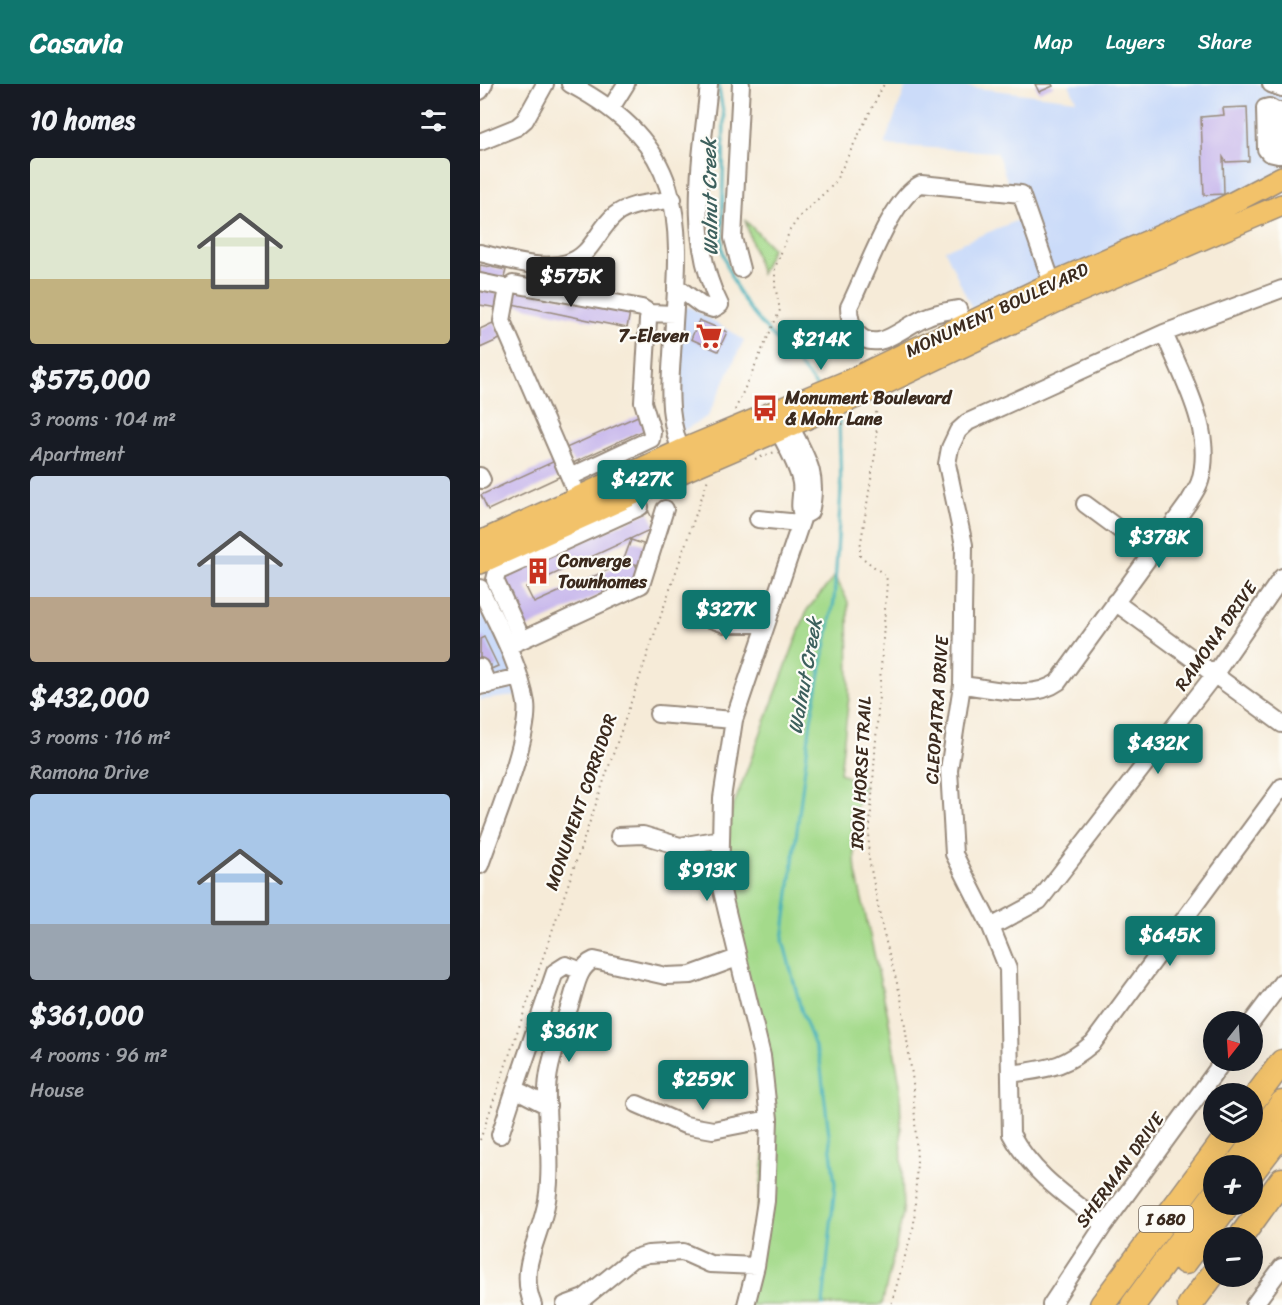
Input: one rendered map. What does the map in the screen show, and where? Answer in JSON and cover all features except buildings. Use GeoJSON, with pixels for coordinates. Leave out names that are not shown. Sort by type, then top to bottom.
{"type":"FeatureCollection","features":[{"type":"Feature","properties":{"kind":"highway"},"geometry":{"type":"LineString","coordinates":[[1263,1087],[1282,1062]]}},
{"type":"Feature","properties":{"kind":"highway"},"geometry":{"type":"LineString","coordinates":[[1244,1155],[1282,1103]]}},
{"type":"Feature","properties":{"kind":"highway"},"geometry":{"type":"LineString","coordinates":[[1263,1158],[1282,1133]]}},
{"type":"Feature","properties":{"kind":"highway","name":"I 680"},"geometry":{"type":"LineString","coordinates":[[1102,1305],[1222,1143]]}},
{"type":"Feature","properties":{"kind":"highway"},"geometry":{"type":"LineString","coordinates":[[1248,1227],[1282,1180]]}},
{"type":"Feature","properties":{"kind":"highway","name":"I 680"},"geometry":{"type":"LineString","coordinates":[[1133,1305],[1203,1211]]}},
{"type":"Feature","properties":{"kind":"highway","name":"I 680"},"geometry":{"type":"LineString","coordinates":[[1153,1305],[1220,1215]]}},
{"type":"Feature","properties":{"kind":"highway"},"geometry":{"type":"LineString","coordinates":[[1190,1305],[1204,1287]]}},
{"type":"Feature","properties":{"kind":"main road","name":"MONUMENT BOULEVARD"},"geometry":{"type":"LineString","coordinates":[[854,388],[963,327],[1052,283],[1215,213],[1282,177]]}},
{"type":"Feature","properties":{"kind":"main road","name":"MONUMENT BOULEVARD"},"geometry":{"type":"LineString","coordinates":[[480,563],[685,460],[792,417],[854,388],[1282,205]]}},
{"type":"Feature","properties":{"kind":"main road","name":"MONUMENT BOULEVARD"},"geometry":{"type":"LineString","coordinates":[[480,542],[574,487],[685,460]]}},
{"type":"Feature","properties":{"kind":"street"},"geometry":{"type":"LineString","coordinates":[[480,91],[484,84]]}},
{"type":"Feature","properties":{"kind":"street"},"geometry":{"type":"LineString","coordinates":[[480,142],[516,127],[525,120],[545,84]]}},
{"type":"Feature","properties":{"kind":"street"},"geometry":{"type":"LineString","coordinates":[[570,84],[611,108],[638,136],[654,157],[673,199],[678,248],[669,405],[685,460]]}},
{"type":"Feature","properties":{"kind":"street"},"geometry":{"type":"LineString","coordinates":[[611,108],[626,84]]}},
{"type":"Feature","properties":{"kind":"street"},"geometry":{"type":"LineString","coordinates":[[676,286],[701,305],[713,309],[720,305],[708,282],[699,228],[699,189],[709,84]]}},
{"type":"Feature","properties":{"kind":"street"},"geometry":{"type":"LineString","coordinates":[[741,84],[733,238],[741,269]]}},
{"type":"Feature","properties":{"kind":"street"},"geometry":{"type":"LineString","coordinates":[[1271,84],[1282,88]]}},
{"type":"Feature","properties":{"kind":"street"},"geometry":{"type":"LineString","coordinates":[[1279,111],[1280,155]]}},
{"type":"Feature","properties":{"kind":"street"},"geometry":{"type":"LineString","coordinates":[[963,327],[958,309],[928,315],[879,341],[864,338],[854,331],[849,322],[849,307],[898,205],[910,189],[921,184],[1021,194],[1052,283]]}},
{"type":"Feature","properties":{"kind":"street"},"geometry":{"type":"LineString","coordinates":[[480,254],[545,266],[568,263],[590,249],[607,223],[617,214],[630,207],[673,199]]}},
{"type":"Feature","properties":{"kind":"street"},"geometry":{"type":"LineString","coordinates":[[480,282],[508,288]]}},
{"type":"Feature","properties":{"kind":"street"},"geometry":{"type":"LineString","coordinates":[[650,313],[643,402],[652,432],[651,439],[574,487],[502,321],[508,288],[513,284],[642,308],[650,313],[674,314]]}},
{"type":"Feature","properties":{"kind":"street","name":"CLEOPATRA DRIVE"},"geometry":{"type":"LineString","coordinates":[[1104,1225],[1041,1178],[1023,1156],[1011,1134],[1008,969],[991,927],[954,854],[949,770],[962,685],[964,545],[947,464],[950,448],[958,431],[968,422],[1164,333],[1282,289]]}},
{"type":"Feature","properties":{"kind":"street"},"geometry":{"type":"LineString","coordinates":[[962,685],[1034,693],[1048,689],[1058,682],[1150,552],[1189,502],[1200,482],[1202,440],[1195,410],[1164,333]]}},
{"type":"Feature","properties":{"kind":"street"},"geometry":{"type":"LineString","coordinates":[[746,1305],[756,1266],[766,1201],[769,1119],[762,1056],[720,883],[722,798],[734,720],[802,520],[799,510],[801,481],[792,417]]}},
{"type":"Feature","properties":{"kind":"street"},"geometry":{"type":"LineString","coordinates":[[1085,504],[1150,552]]}},
{"type":"Feature","properties":{"kind":"street"},"geometry":{"type":"LineString","coordinates":[[522,639],[495,580],[497,572],[640,507]]}},
{"type":"Feature","properties":{"kind":"street"},"geometry":{"type":"LineString","coordinates":[[507,646],[641,585],[665,509]]}},
{"type":"Feature","properties":{"kind":"street"},"geometry":{"type":"LineString","coordinates":[[758,519],[802,520]]}},
{"type":"Feature","properties":{"kind":"street","name":"RAMONA DRIVE"},"geometry":{"type":"LineString","coordinates":[[991,927],[1039,901],[1214,675],[1282,577]]}},
{"type":"Feature","properties":{"kind":"street"},"geometry":{"type":"LineString","coordinates":[[480,588],[487,623],[507,646],[519,677],[526,705],[521,746],[480,866]]}},
{"type":"Feature","properties":{"kind":"street"},"geometry":{"type":"LineString","coordinates":[[1116,602],[1282,724]]}},
{"type":"Feature","properties":{"kind":"street"},"geometry":{"type":"LineString","coordinates":[[694,613],[725,624],[766,624]]}},
{"type":"Feature","properties":{"kind":"street"},"geometry":{"type":"LineString","coordinates":[[480,667],[484,686],[519,677]]}},
{"type":"Feature","properties":{"kind":"street"},"geometry":{"type":"LineString","coordinates":[[658,714],[734,720]]}},
{"type":"Feature","properties":{"kind":"street"},"geometry":{"type":"LineString","coordinates":[[1011,1074],[1056,1068],[1072,1060],[1093,1042],[1282,787]]}},
{"type":"Feature","properties":{"kind":"street"},"geometry":{"type":"LineString","coordinates":[[619,836],[643,836],[680,846],[721,839]]}},
{"type":"Feature","properties":{"kind":"street"},"geometry":{"type":"LineString","coordinates":[[533,1305],[529,1294],[527,1262],[541,1226],[548,1198],[547,1088],[552,1060],[582,971],[594,960],[648,973],[691,975],[737,958]]}},
{"type":"Feature","properties":{"kind":"street"},"geometry":{"type":"LineString","coordinates":[[500,1135],[555,972],[566,965],[582,971]]}},
{"type":"Feature","properties":{"kind":"street"},"geometry":{"type":"LineString","coordinates":[[1260,1011],[1282,982]]}},
{"type":"Feature","properties":{"kind":"street","name":"SHERMAN DRIVE"},"geometry":{"type":"LineString","coordinates":[[1051,1305],[1104,1225],[1216,1071]]}},
{"type":"Feature","properties":{"kind":"street"},"geometry":{"type":"LineString","coordinates":[[515,1089],[548,1106]]}},
{"type":"Feature","properties":{"kind":"street"},"geometry":{"type":"LineString","coordinates":[[637,1104],[685,1125],[713,1130],[769,1119]]}},
{"type":"Feature","properties":{"kind":"street"},"geometry":{"type":"LineString","coordinates":[[565,1305],[584,1298],[632,1259],[648,1254],[683,1252],[710,1264],[756,1266]]}},
{"type":"Feature","properties":{"kind":"street"},"geometry":{"type":"LineString","coordinates":[[1254,1305],[1282,1268]]}},
{"type":"Feature","properties":{"kind":"path"},"geometry":{"type":"LineString","coordinates":[[731,418],[780,310],[775,286],[775,268],[790,230],[800,216],[834,184],[884,84]]}},
{"type":"Feature","properties":{"kind":"path","name":"IRON HORSE TRAIL"},"geometry":{"type":"LineString","coordinates":[[854,421],[877,418],[876,448],[860,548],[860,556],[886,576],[887,580],[868,854],[883,931],[901,998],[913,1082],[917,1160],[914,1225],[891,1305]]}},
{"type":"Feature","properties":{"kind":"path","name":"MONUMENT CORRIDOR"},"geometry":{"type":"LineString","coordinates":[[480,1140],[710,474]]}},
{"type":"Feature","properties":{"kind":"shaded area"},"geometry":{"type":"Polygon","coordinates":[[[907,84],[944,84],[1076,100],[1069,84],[1271,84],[1282,88],[1282,177],[977,320],[945,250],[1028,216],[1018,184],[1009,186],[997,152],[884,145],[907,84]]]}},
{"type":"Feature","properties":{"kind":"shaded area"},"geometry":{"type":"Polygon","coordinates":[[[677,306],[690,307],[744,340],[708,416],[681,432],[677,422],[677,306]]]}},
{"type":"Feature","properties":{"kind":"shaded area"},"geometry":{"type":"Polygon","coordinates":[[[480,588],[524,695],[480,700],[480,588]]]}},
{"type":"Feature","properties":{"kind":"green space"},"geometry":{"type":"Polygon","coordinates":[[[745,220],[772,248],[761,274],[745,220]]]}},
{"type":"Feature","properties":{"kind":"green space"},"geometry":{"type":"Polygon","coordinates":[[[835,576],[848,602],[849,697],[840,773],[864,786],[852,818],[856,873],[888,1016],[900,1084],[903,1214],[882,1305],[746,1305],[769,1119],[721,839],[807,610],[835,576]]]}},
{"type":"Feature","properties":{"kind":"waterway","name":"Walnut Creek"},"geometry":{"type":"LineString","coordinates":[[718,84],[724,117],[722,248],[729,271],[738,290],[761,323],[816,386]]}},
{"type":"Feature","properties":{"kind":"waterway","name":"Walnut Creek"},"geometry":{"type":"LineString","coordinates":[[823,1305],[835,1184],[820,1060],[801,1009],[783,940],[811,720],[834,601],[841,490],[839,417],[836,413]]}},
{"type":"Feature","properties":{"kind":"place","name":"7-Eleven"},"geometry":{"type":"Point","coordinates":[709,336]}},
{"type":"Feature","properties":{"kind":"place","name":"Monument Boulevard & Mohr Lane"},"geometry":{"type":"Point","coordinates":[765,408]}},
{"type":"Feature","properties":{"kind":"place","name":"Converge Townhomes"},"geometry":{"type":"Point","coordinates":[538,571]}}]}
